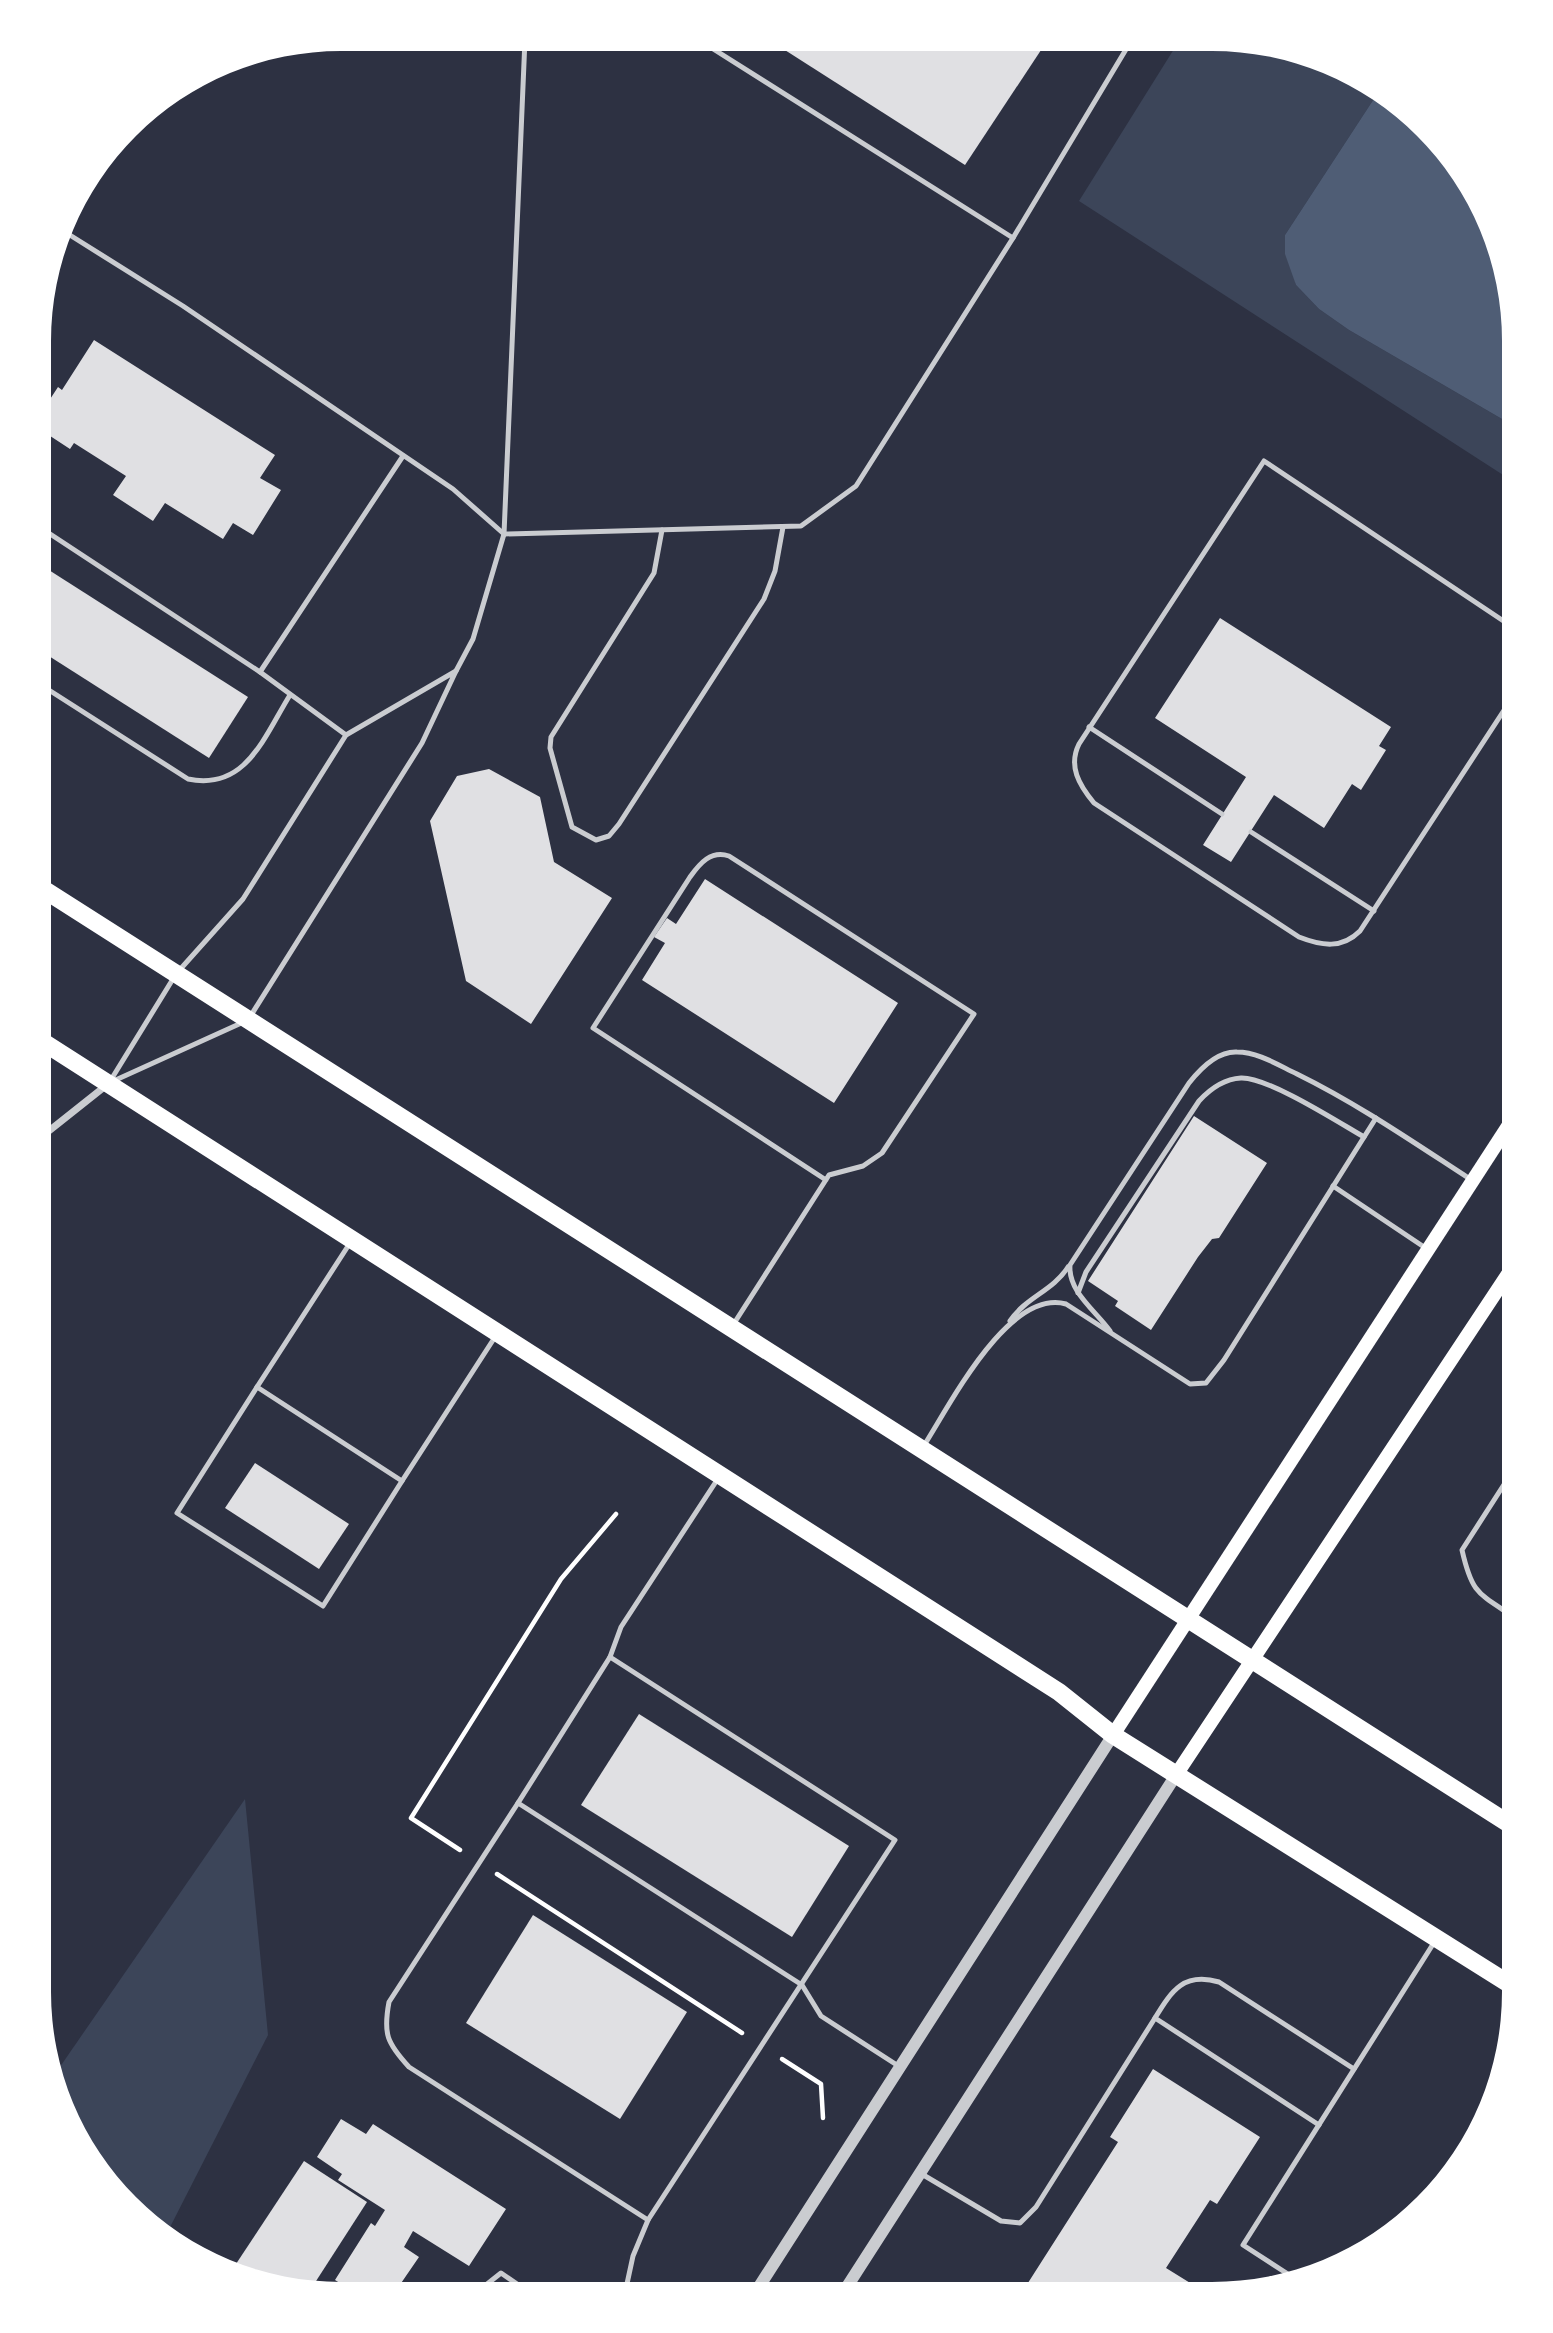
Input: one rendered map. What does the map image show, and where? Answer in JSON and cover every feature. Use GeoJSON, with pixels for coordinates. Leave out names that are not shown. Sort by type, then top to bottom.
{"type":"FeatureCollection","features":[{"type":"Feature","properties":{"kind":"main road"},"geometry":{"type":"LineString","coordinates":[[51,894],[1502,1819]]}},
{"type":"Feature","properties":{"kind":"main road"},"geometry":{"type":"LineString","coordinates":[[51,1047],[499,1331],[1059,1692],[1113,1735],[1502,1979]]}},
{"type":"Feature","properties":{"kind":"main road"},"geometry":{"type":"LineString","coordinates":[[1113,1735],[1502,1135]]}},
{"type":"Feature","properties":{"kind":"main road"},"geometry":{"type":"LineString","coordinates":[[1176,1775],[1502,1283]]}},
{"type":"Feature","properties":{"kind":"street"},"geometry":{"type":"LineString","coordinates":[[51,1129],[109,1083]]}},
{"type":"Feature","properties":{"kind":"street"},"geometry":{"type":"LineString","coordinates":[[762,2282],[1113,1735]]}},
{"type":"Feature","properties":{"kind":"street"},"geometry":{"type":"LineString","coordinates":[[851,2282],[1176,1775]]}},
{"type":"Feature","properties":{"kind":"lane"},"geometry":{"type":"LineString","coordinates":[[109,1083],[248,1020],[422,743],[473,639],[504,534],[524,51]]}},
{"type":"Feature","properties":{"kind":"lane"},"geometry":{"type":"LineString","coordinates":[[716,51],[1013,238]]}},
{"type":"Feature","properties":{"kind":"lane"},"geometry":{"type":"LineString","coordinates":[[71,235],[453,489],[504,534],[803,525],[859,483],[1013,238],[1125,51]]}},
{"type":"Feature","properties":{"kind":"lane"},"geometry":{"type":"LineString","coordinates":[[260,672],[403,456]]}},
{"type":"Feature","properties":{"kind":"lane"},"geometry":{"type":"LineString","coordinates":[[1502,620],[1264,461],[1089,727],[1074,754],[1074,766],[1078,778],[1094,803],[1299,937],[1323,944],[1345,943],[1360,931],[1374,911],[1502,714]]}},
{"type":"Feature","properties":{"kind":"lane"},"geometry":{"type":"LineString","coordinates":[[662,530],[654,573],[551,737],[550,748],[572,827],[596,840],[609,836],[619,824],[764,599],[777,565],[783,527]]}},
{"type":"Feature","properties":{"kind":"lane"},"geometry":{"type":"LineString","coordinates":[[51,535],[260,672],[346,735]]}},
{"type":"Feature","properties":{"kind":"lane"},"geometry":{"type":"LineString","coordinates":[[109,1083],[176,974],[243,898],[346,735],[456,671]]}},
{"type":"Feature","properties":{"kind":"lane"},"geometry":{"type":"LineString","coordinates":[[51,691],[188,779],[207,783],[226,779],[240,770],[290,695]]}},
{"type":"Feature","properties":{"kind":"lane"},"geometry":{"type":"LineString","coordinates":[[1089,727],[1222,814]]}},
{"type":"Feature","properties":{"kind":"lane"},"geometry":{"type":"LineString","coordinates":[[1251,832],[1374,911]]}},
{"type":"Feature","properties":{"kind":"lane"},"geometry":{"type":"LineString","coordinates":[[731,1327],[826,1180],[834,1173],[874,1162],[974,1014],[730,856],[716,854],[704,861],[690,877],[593,1028],[826,1180]]}},
{"type":"Feature","properties":{"kind":"lane"},"geometry":{"type":"LineString","coordinates":[[922,1448],[991,1342],[1020,1306],[1052,1287],[1070,1265],[1189,1083],[1208,1063],[1221,1056],[1234,1052],[1273,1062],[1342,1097],[1473,1180]]}},
{"type":"Feature","properties":{"kind":"lane"},"geometry":{"type":"LineString","coordinates":[[1079,1293],[1086,1272],[1192,1111],[1216,1085],[1234,1079],[1253,1080],[1326,1114],[1364,1137]]}},
{"type":"Feature","properties":{"kind":"lane"},"geometry":{"type":"LineString","coordinates":[[1009,1323],[1056,1302],[1066,1304],[1190,1384],[1206,1383],[1224,1360],[1376,1118]]}},
{"type":"Feature","properties":{"kind":"lane"},"geometry":{"type":"LineString","coordinates":[[1334,1186],[1428,1250]]}},
{"type":"Feature","properties":{"kind":"lane"},"geometry":{"type":"LineString","coordinates":[[353,1238],[177,1513],[323,1606],[499,1331]]}},
{"type":"Feature","properties":{"kind":"lane"},"geometry":{"type":"LineString","coordinates":[[1070,1265],[1069,1275],[1079,1293],[1113,1335]]}},
{"type":"Feature","properties":{"kind":"lane"},"geometry":{"type":"LineString","coordinates":[[257,1387],[402,1481]]}},
{"type":"Feature","properties":{"kind":"lane"},"geometry":{"type":"LineString","coordinates":[[648,2220],[409,2067],[392,2049],[384,2027],[389,2002],[610,1657],[621,1627],[721,1474]]}},
{"type":"Feature","properties":{"kind":"lane"},"geometry":{"type":"LineString","coordinates":[[1502,1488],[1462,1550],[1469,1579],[1477,1593],[1502,1609]]}},
{"type":"Feature","properties":{"kind":"lane"},"geometry":{"type":"LineString","coordinates":[[610,1657],[895,1840],[648,2220],[633,2256],[627,2282]]}},
{"type":"Feature","properties":{"kind":"lane"},"geometry":{"type":"LineString","coordinates":[[518,1803],[802,1985],[821,2016],[901,2067]]}},
{"type":"Feature","properties":{"kind":"lane"},"geometry":{"type":"LineString","coordinates":[[1285,2272],[1243,2245],[1436,1938]]}},
{"type":"Feature","properties":{"kind":"lane"},"geometry":{"type":"LineString","coordinates":[[920,2172],[1001,2221],[1020,2223],[1037,2207],[1169,1995],[1200,1976],[1219,1982],[1354,2069]]}},
{"type":"Feature","properties":{"kind":"lane"},"geometry":{"type":"LineString","coordinates":[[1154,2018],[1319,2125]]}},
{"type":"Feature","properties":{"kind":"lane"},"geometry":{"type":"LineString","coordinates":[[489,2282],[500,2273],[514,2282]]}},
{"type":"Feature","properties":{"kind":"shaded area"},"geometry":{"type":"Polygon","coordinates":[[[1173,51],[1231,51],[1269,56],[1323,73],[1373,100],[1285,235],[1296,285],[1319,309],[1349,330],[1502,419],[1502,474],[1079,201],[1173,51]]]}},
{"type":"Feature","properties":{"kind":"shaded area"},"geometry":{"type":"Polygon","coordinates":[[[1373,100],[1389,111],[1417,136],[1442,164],[1463,196],[1487,248],[1497,284],[1502,322],[1502,419],[1349,330],[1319,309],[1296,285],[1285,254],[1285,235],[1373,100]]]}},
{"type":"Feature","properties":{"kind":"shaded area"},"geometry":{"type":"Polygon","coordinates":[[[245,1799],[268,2035],[170,2226],[136,2197],[100,2153],[73,2103],[61,2066],[245,1799]]]}},
{"type":"Feature","properties":{"kind":"building"},"geometry":{"type":"Polygon","coordinates":[[[786,51],[1040,51],[965,165],[786,51]]]}},
{"type":"Feature","properties":{"kind":"building"},"geometry":{"type":"Polygon","coordinates":[[[94,340],[275,455],[260,478],[281,490],[253,535],[233,523],[223,539],[165,503],[153,521],[113,495],[126,476],[74,443],[70,449],[51,437],[51,398],[58,387],[62,390],[94,340]]]}},
{"type":"Feature","properties":{"kind":"building"},"geometry":{"type":"Polygon","coordinates":[[[51,571],[248,697],[209,758],[51,657],[51,571]]]}},
{"type":"Feature","properties":{"kind":"building"},"geometry":{"type":"Polygon","coordinates":[[[1220,618],[1391,727],[1379,746],[1386,750],[1361,790],[1352,784],[1324,828],[1274,795],[1231,862],[1203,845],[1246,777],[1155,718],[1220,618]]]}},
{"type":"Feature","properties":{"kind":"building"},"geometry":{"type":"Polygon","coordinates":[[[489,769],[540,797],[554,862],[612,898],[531,1024],[466,981],[430,821],[457,776],[489,769]]]}},
{"type":"Feature","properties":{"kind":"building"},"geometry":{"type":"Polygon","coordinates":[[[705,879],[898,1003],[834,1103],[642,980],[665,943],[654,937],[667,918],[676,924],[705,879]]]}},
{"type":"Feature","properties":{"kind":"building"},"geometry":{"type":"Polygon","coordinates":[[[1194,1116],[1267,1163],[1219,1238],[1212,1239],[1198,1257],[1151,1330],[1115,1306],[1118,1301],[1088,1281],[1194,1116]]]}},
{"type":"Feature","properties":{"kind":"building"},"geometry":{"type":"Polygon","coordinates":[[[255,1463],[349,1524],[319,1569],[225,1508],[255,1463]]]}},
{"type":"Feature","properties":{"kind":"building"},"geometry":{"type":"Polygon","coordinates":[[[639,1714],[849,1846],[792,1937],[581,1805],[639,1714]]]}},
{"type":"Feature","properties":{"kind":"building"},"geometry":{"type":"Polygon","coordinates":[[[533,1915],[687,2012],[620,2119],[466,2023],[533,1915]]]}},
{"type":"Feature","properties":{"kind":"building"},"geometry":{"type":"Polygon","coordinates":[[[1153,2069],[1260,2137],[1217,2204],[1210,2200],[1166,2268],[1189,2282],[1029,2282],[1118,2142],[1110,2137],[1153,2069]]]}},
{"type":"Feature","properties":{"kind":"building"},"geometry":{"type":"Polygon","coordinates":[[[341,2119],[366,2134],[373,2124],[506,2209],[469,2266],[413,2231],[404,2247],[419,2257],[402,2282],[338,2282],[335,2280],[371,2223],[375,2226],[385,2210],[338,2180],[342,2174],[317,2157],[341,2119]]]}},
{"type":"Feature","properties":{"kind":"building"},"geometry":{"type":"Polygon","coordinates":[[[304,2161],[367,2202],[316,2281],[284,2277],[237,2263],[304,2161]]]}}]}
